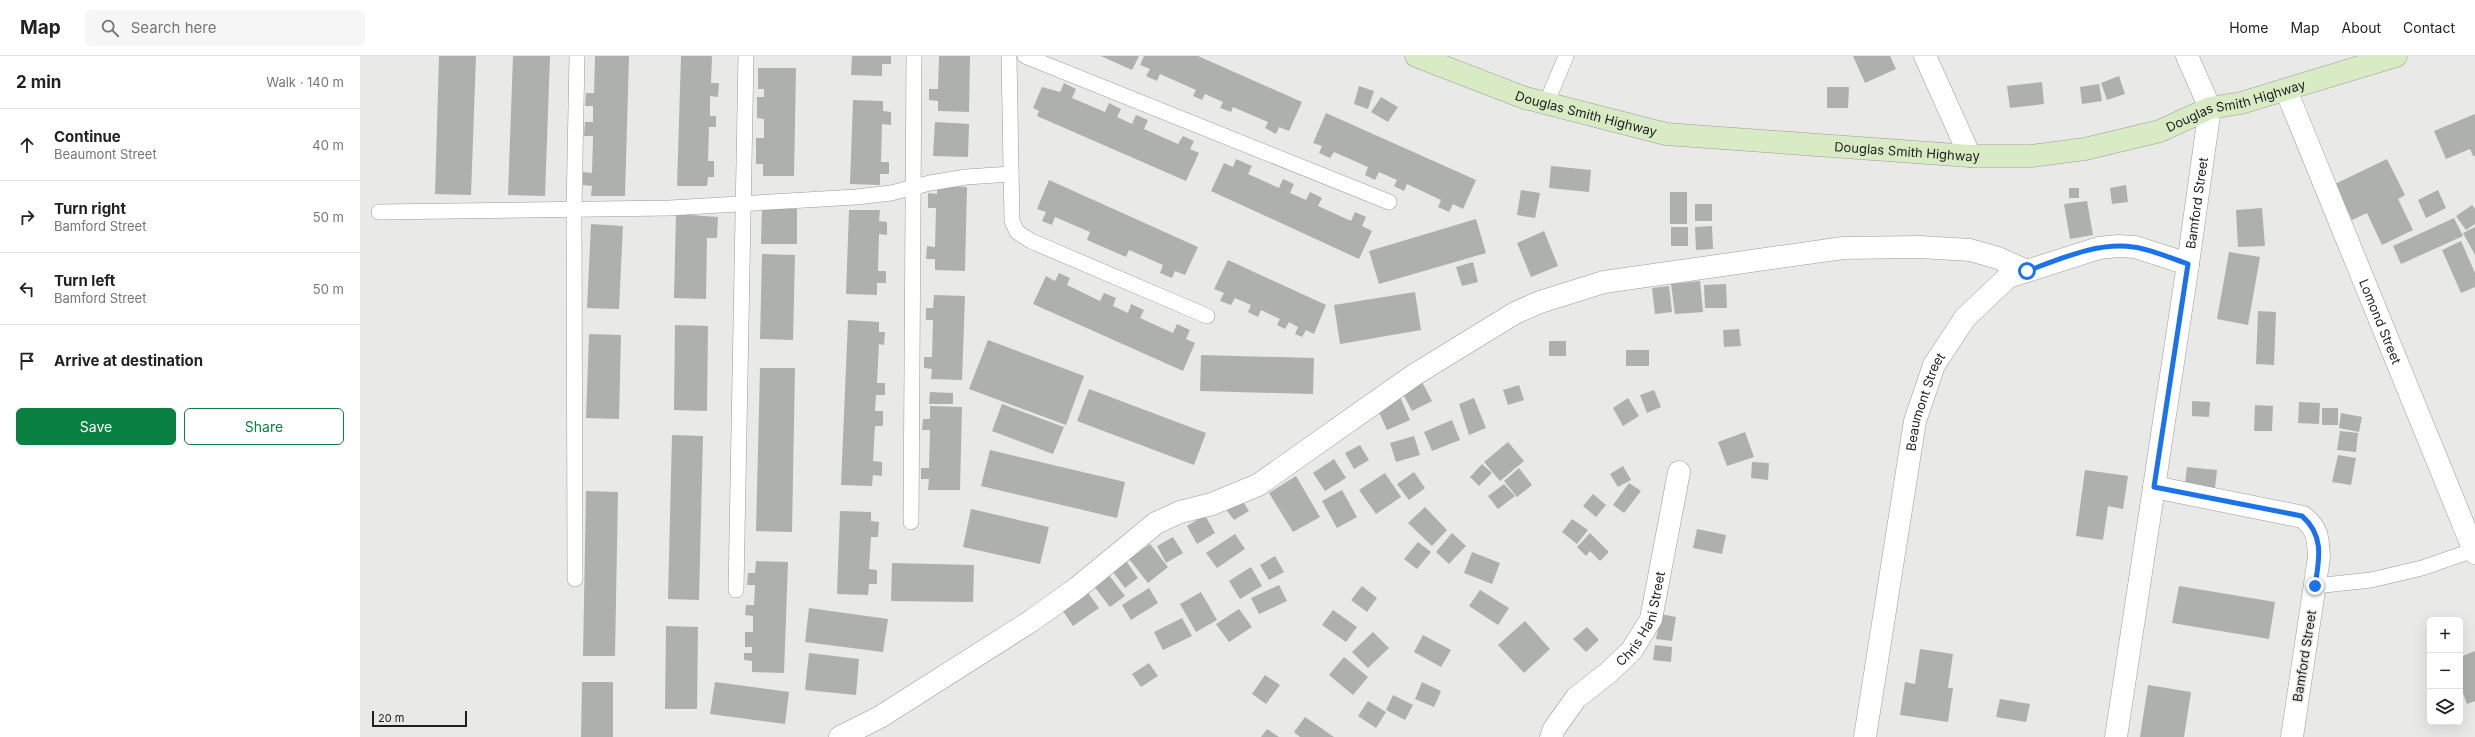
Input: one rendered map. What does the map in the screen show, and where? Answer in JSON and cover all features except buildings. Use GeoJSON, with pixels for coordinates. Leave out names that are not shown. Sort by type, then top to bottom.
{"type":"FeatureCollection","features":[{"type":"Feature","properties":{"kind":"street","name":"Douglas Smith Highway"},"geometry":{"type":"LineString","coordinates":[[1416,56],[1525,98],[1666,134],[1970,156],[2031,156],[2086,149],[2160,131],[2210,108],[2241,103],[2396,56]]}},
{"type":"Feature","properties":{"kind":"street"},"geometry":{"type":"LineString","coordinates":[[1925,56],[1970,156]]}},
{"type":"Feature","properties":{"kind":"street"},"geometry":{"type":"LineString","coordinates":[[2187,56],[2210,108]]}},
{"type":"Feature","properties":{"kind":"street","name":"Lomond Street"},"geometry":{"type":"LineString","coordinates":[[2286,90],[2475,552]]}},
{"type":"Feature","properties":{"kind":"street","name":"Bamford Street"},"geometry":{"type":"LineString","coordinates":[[2116,737],[2188,264],[2210,108]]}},
{"type":"Feature","properties":{"kind":"street","name":"Beaumont Street"},"geometry":{"type":"LineString","coordinates":[[1865,737],[1915,421],[1934,365],[1965,318],[2008,277],[2099,248],[2118,246],[2135,247],[2188,264]]}},
{"type":"Feature","properties":{"kind":"street"},"geometry":{"type":"LineString","coordinates":[[840,737],[880,717],[1031,621],[1077,588],[1156,523],[1180,512],[1212,504],[1258,485],[1414,375],[1514,313],[1540,302],[1604,282],[1844,248],[1920,247],[1970,250],[1998,258],[2027,271]]}},
{"type":"Feature","properties":{"kind":"street","name":"Chris Hani Street"},"geometry":{"type":"LineString","coordinates":[[1551,737],[1554,729],[1576,698],[1608,673],[1632,650],[1651,619],[1679,472]]}},
{"type":"Feature","properties":{"kind":"street","name":"Bamford Street"},"geometry":{"type":"LineString","coordinates":[[2154,487],[2302,516],[2313,526],[2318,540],[2319,557],[2292,737]]}},
{"type":"Feature","properties":{"kind":"lane"},"geometry":{"type":"LineString","coordinates":[[575,579],[574,210],[577,56]]}},
{"type":"Feature","properties":{"kind":"lane"},"geometry":{"type":"LineString","coordinates":[[736,590],[745,202],[746,56]]}},
{"type":"Feature","properties":{"kind":"lane"},"geometry":{"type":"LineString","coordinates":[[911,522],[915,187],[914,56]]}},
{"type":"Feature","properties":{"kind":"lane"},"geometry":{"type":"LineString","coordinates":[[1009,56],[1012,221],[1017,232],[1030,241],[1207,316]]}},
{"type":"Feature","properties":{"kind":"lane"},"geometry":{"type":"LineString","coordinates":[[1026,56],[1389,202]]}},
{"type":"Feature","properties":{"kind":"lane"},"geometry":{"type":"LineString","coordinates":[[1546,104],[1566,56]]}},
{"type":"Feature","properties":{"kind":"lane"},"geometry":{"type":"LineString","coordinates":[[379,212],[670,208],[745,202],[856,197],[891,193],[966,177],[1011,174]]}},
{"type":"Feature","properties":{"kind":"lane"},"geometry":{"type":"LineString","coordinates":[[2315,586],[2371,580],[2422,568],[2475,552]]}},
{"type":"Feature","properties":{"kind":"route"},"geometry":{"type":"LineString","coordinates":[[2027,271],[2099,248],[2118,246],[2135,247],[2188,264],[2154,487],[2302,516],[2313,526],[2318,540],[2319,557],[2315,586]]}}]}
